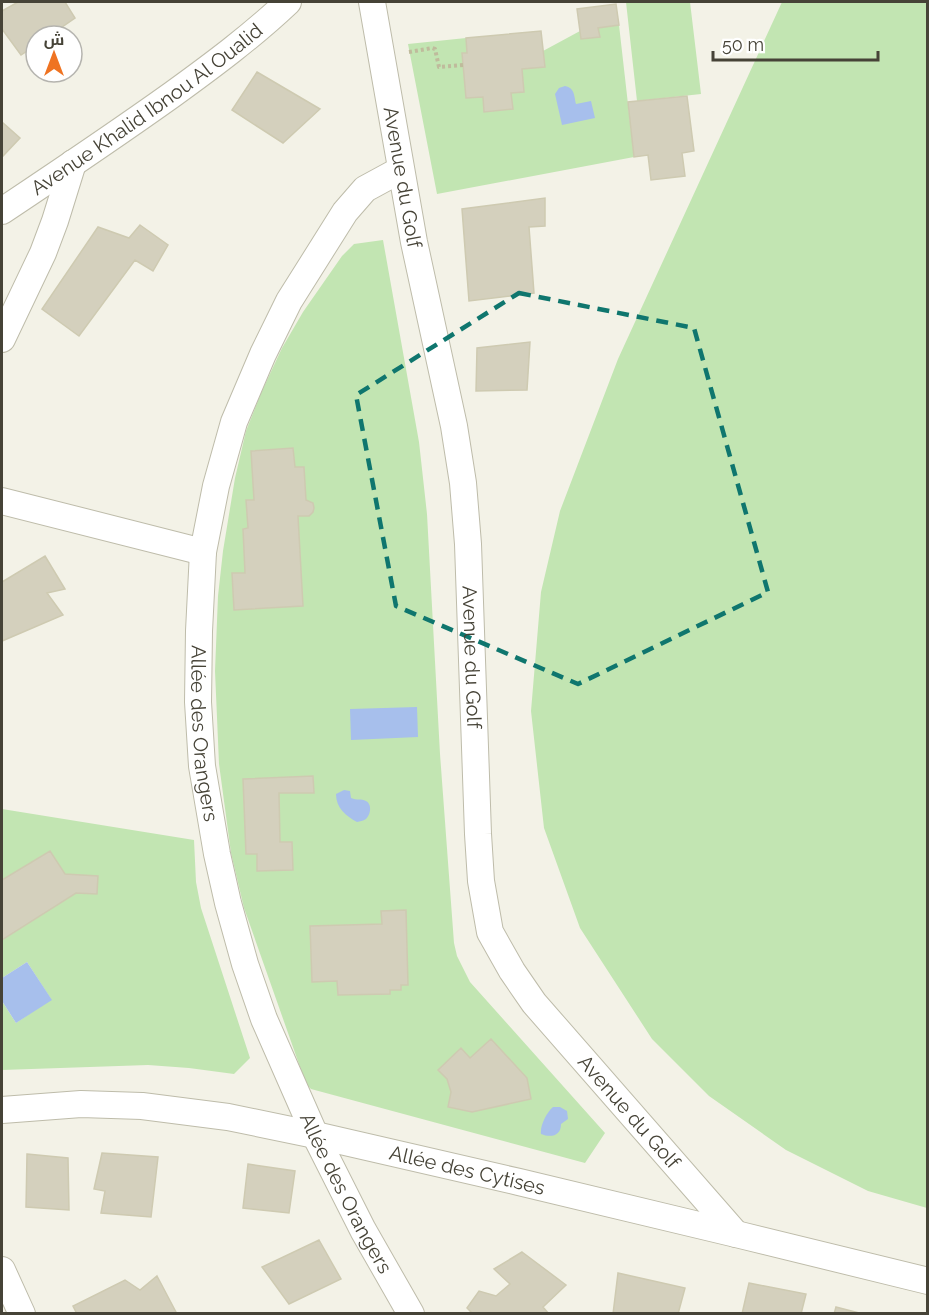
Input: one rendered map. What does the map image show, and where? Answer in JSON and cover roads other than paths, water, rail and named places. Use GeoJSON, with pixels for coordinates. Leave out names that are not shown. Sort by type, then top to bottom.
{"type":"FeatureCollection","features":[{"type":"Feature","properties":{"kind":"street","name":"Avenue Khalid Ibnou Al Oualid"},"geometry":{"type":"LineString","coordinates":[[2,211],[216,62],[288,2]]}},
{"type":"Feature","properties":{"kind":"street","name":"Avenue du Golf"},"geometry":{"type":"LineString","coordinates":[[372,2],[400,170],[454,426],[463,483],[468,544],[478,834],[481,881],[490,932],[512,971],[534,1003],[736,1234]]}},
{"type":"Feature","properties":{"kind":"street"},"geometry":{"type":"LineString","coordinates":[[2,339],[43,253],[73,163]]}},
{"type":"Feature","properties":{"kind":"street","name":"Allée des Orangers"},"geometry":{"type":"LineString","coordinates":[[400,170],[365,189],[345,212],[289,301],[234,422],[216,486],[203,552],[198,702],[202,766],[217,854],[245,964],[264,1019],[315,1135],[363,1230],[411,1314]]}},
{"type":"Feature","properties":{"kind":"street"},"geometry":{"type":"LineString","coordinates":[[2,501],[203,552]]}},
{"type":"Feature","properties":{"kind":"street","name":"Allée des Cytises"},"geometry":{"type":"LineString","coordinates":[[2,1110],[81,1104],[142,1106],[228,1117],[315,1135],[927,1281]]}},
{"type":"Feature","properties":{"kind":"street"},"geometry":{"type":"LineString","coordinates":[[2,1270],[22,1314]]}},
{"type":"Feature","properties":{"kind":"water"},"geometry":{"type":"Polygon","coordinates":[[[565,86],[572,90],[576,104],[591,101],[595,118],[562,125],[555,94],[559,88],[565,86]]]}},
{"type":"Feature","properties":{"kind":"water"},"geometry":{"type":"Polygon","coordinates":[[[417,707],[418,737],[351,740],[350,709],[417,707]]]}},
{"type":"Feature","properties":{"kind":"water"},"geometry":{"type":"Polygon","coordinates":[[[344,790],[350,791],[351,798],[368,802],[370,809],[366,819],[357,822],[342,811],[336,794],[344,790]]]}},
{"type":"Feature","properties":{"kind":"water"},"geometry":{"type":"Polygon","coordinates":[[[27,962],[52,1000],[16,1023],[2,1001],[2,978],[27,962]]]}},
{"type":"Feature","properties":{"kind":"water"},"geometry":{"type":"Polygon","coordinates":[[[553,1107],[560,1107],[567,1111],[568,1119],[561,1124],[561,1128],[555,1135],[541,1134],[544,1120],[553,1107]]]}}]}
